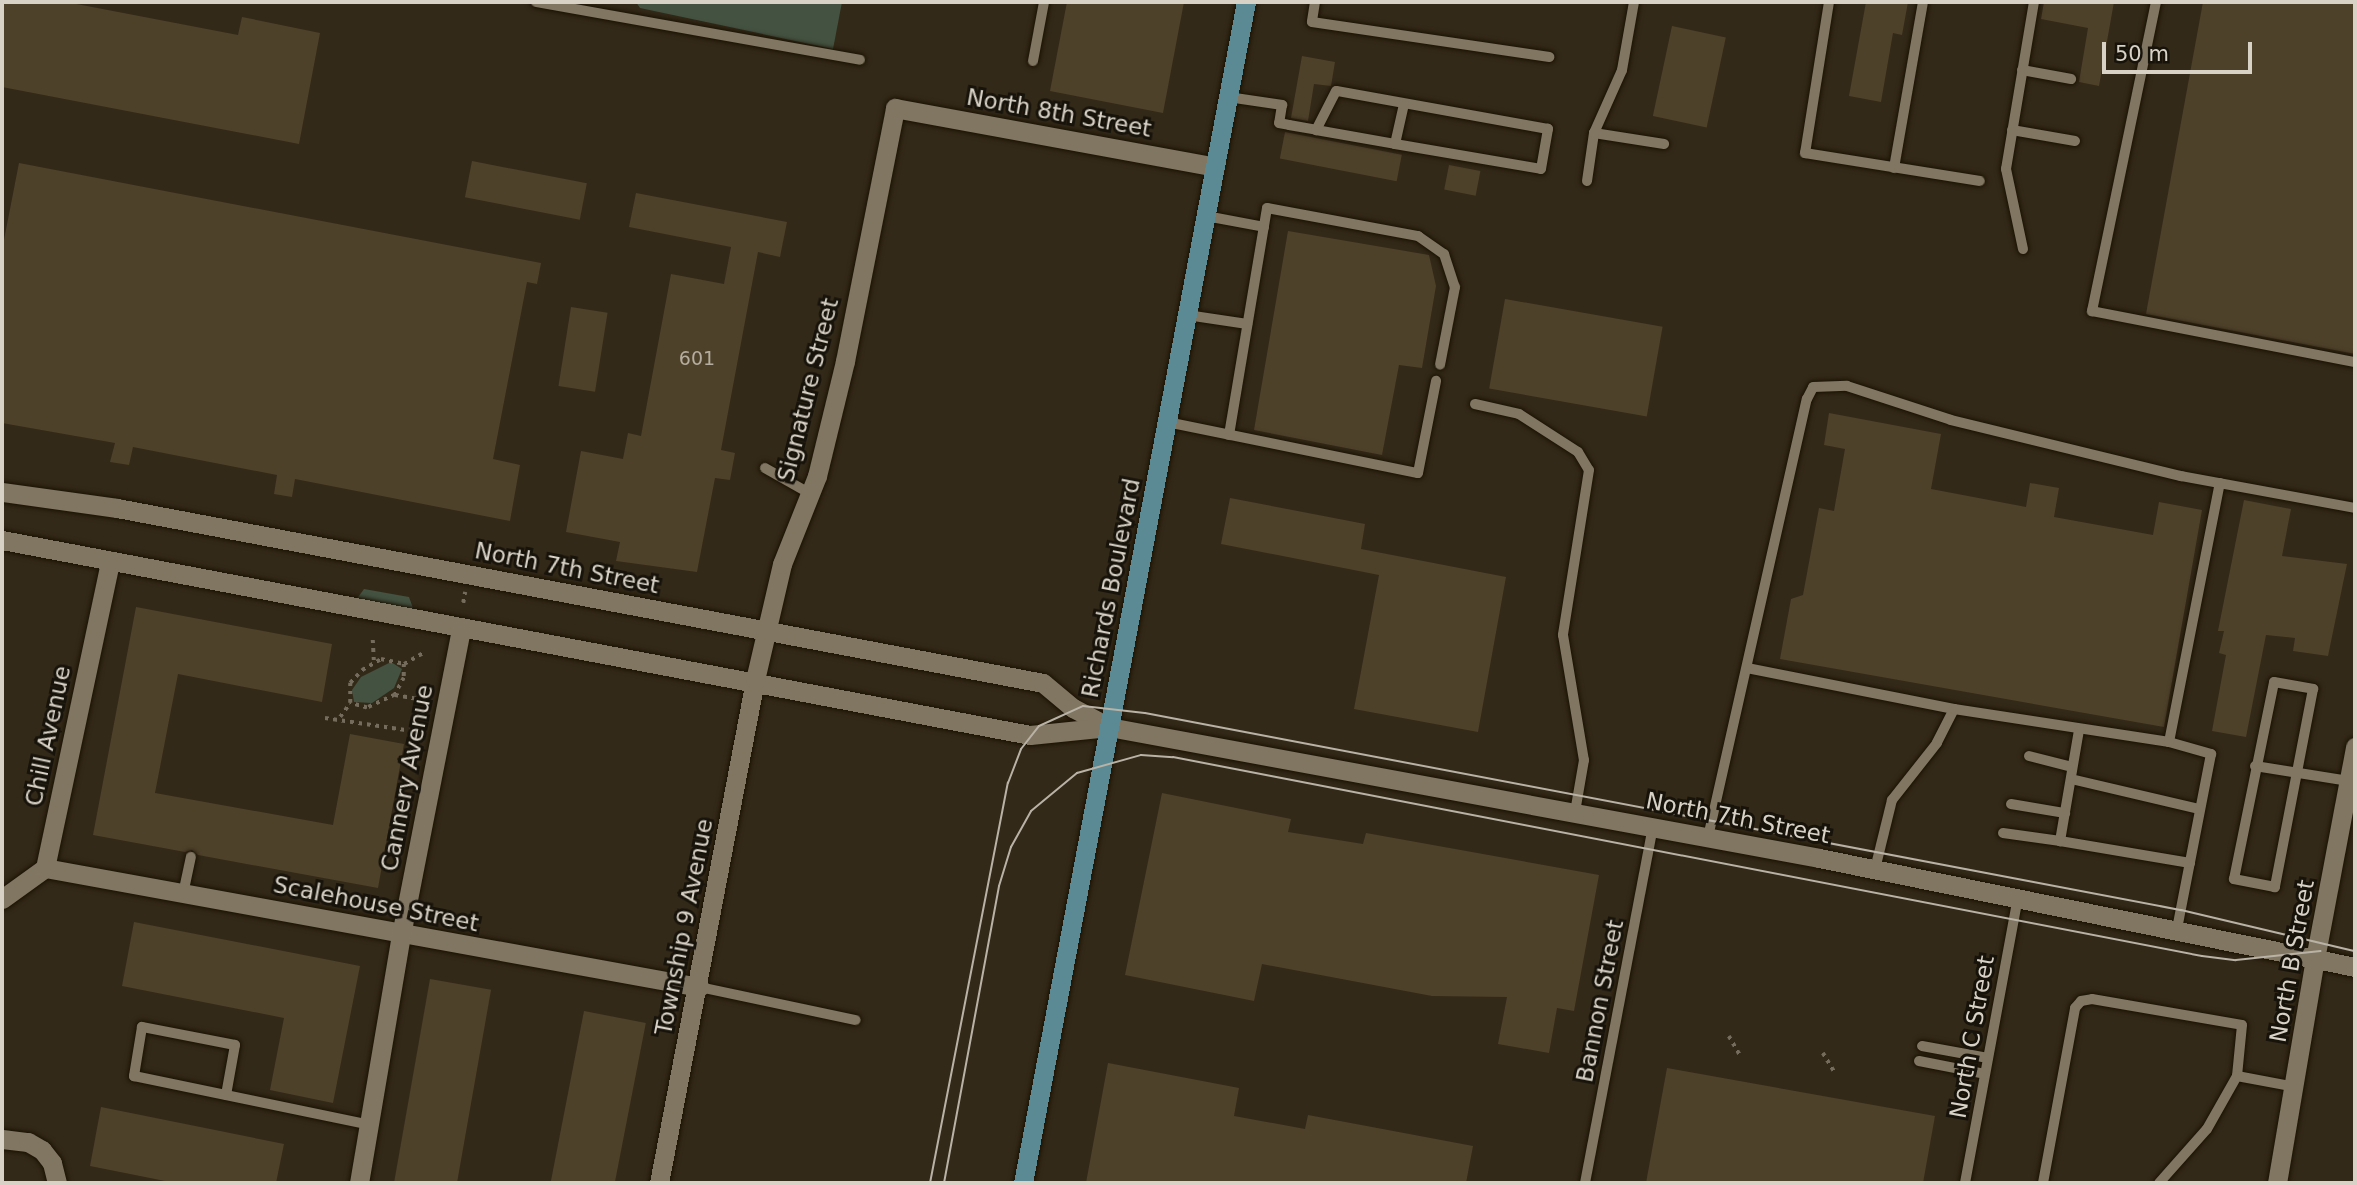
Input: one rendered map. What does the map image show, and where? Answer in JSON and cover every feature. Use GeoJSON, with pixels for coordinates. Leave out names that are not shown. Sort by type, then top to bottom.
{"type":"FeatureCollection","features":[{"type":"Feature","properties":{"kind":"main road","name":"Richards Boulevard"},"geometry":{"type":"LineString","coordinates":[[1023,1183],[1246,2]]}},
{"type":"Feature","properties":{"kind":"street","name":"North 8th Street"},"geometry":{"type":"LineString","coordinates":[[895,108],[1215,167]]}},
{"type":"Feature","properties":{"kind":"street","name":"Signature Street"},"geometry":{"type":"LineString","coordinates":[[755,680],[782,564],[809,493],[845,361],[895,108]]}},
{"type":"Feature","properties":{"kind":"street","name":"North 7th Street"},"geometry":{"type":"LineString","coordinates":[[2,492],[130,510],[1043,683],[1073,708],[1110,727]]}},
{"type":"Feature","properties":{"kind":"street","name":"North 7th Street"},"geometry":{"type":"LineString","coordinates":[[2,540],[461,630],[755,680],[1030,735],[1110,727],[1875,869],[2355,967]]}},
{"type":"Feature","properties":{"kind":"street","name":"Chill Avenue"},"geometry":{"type":"LineString","coordinates":[[45,868],[110,561]]}},
{"type":"Feature","properties":{"kind":"street","name":"Cannery Avenue"},"geometry":{"type":"LineString","coordinates":[[359,1183],[371,1126],[401,935],[461,630]]}},
{"type":"Feature","properties":{"kind":"street","name":"Township 9 Avenue"},"geometry":{"type":"LineString","coordinates":[[659,1183],[699,987],[755,680]]}},
{"type":"Feature","properties":{"kind":"street","name":"North B Street"},"geometry":{"type":"LineString","coordinates":[[2277,1183],[2355,747]]}},
{"type":"Feature","properties":{"kind":"street","name":"Scalehouse Street"},"geometry":{"type":"LineString","coordinates":[[45,868],[401,935],[699,987]]}},
{"type":"Feature","properties":{"kind":"street"},"geometry":{"type":"LineString","coordinates":[[2,899],[45,868]]}},
{"type":"Feature","properties":{"kind":"street"},"geometry":{"type":"LineString","coordinates":[[5,1135],[42,1150],[52,1163],[57,1183]]}},
{"type":"Feature","properties":{"kind":"lane"},"geometry":{"type":"LineString","coordinates":[[536,2],[860,60]]}},
{"type":"Feature","properties":{"kind":"lane"},"geometry":{"type":"LineString","coordinates":[[1033,61],[1044,2]]}},
{"type":"Feature","properties":{"kind":"lane"},"geometry":{"type":"LineString","coordinates":[[1315,2],[1312,22],[1549,57]]}},
{"type":"Feature","properties":{"kind":"lane"},"geometry":{"type":"LineString","coordinates":[[1587,181],[1594,133],[1622,70],[1634,2]]}},
{"type":"Feature","properties":{"kind":"lane"},"geometry":{"type":"LineString","coordinates":[[1829,2],[1805,153],[1980,181]]}},
{"type":"Feature","properties":{"kind":"lane"},"geometry":{"type":"LineString","coordinates":[[1894,168],[1923,2]]}},
{"type":"Feature","properties":{"kind":"lane"},"geometry":{"type":"LineString","coordinates":[[2023,249],[2006,169],[2034,2]]}},
{"type":"Feature","properties":{"kind":"lane"},"geometry":{"type":"LineString","coordinates":[[2156,2],[2092,311],[2355,362]]}},
{"type":"Feature","properties":{"kind":"lane"},"geometry":{"type":"LineString","coordinates":[[2022,70],[2071,79]]}},
{"type":"Feature","properties":{"kind":"lane"},"geometry":{"type":"LineString","coordinates":[[1228,96],[1282,105],[1279,123],[1316,130],[1395,144],[1541,169],[1548,129],[1336,91],[1316,130]]}},
{"type":"Feature","properties":{"kind":"lane"},"geometry":{"type":"LineString","coordinates":[[1395,144],[1404,103]]}},
{"type":"Feature","properties":{"kind":"lane"},"geometry":{"type":"LineString","coordinates":[[2012,130],[2075,141]]}},
{"type":"Feature","properties":{"kind":"lane"},"geometry":{"type":"LineString","coordinates":[[1594,133],[1664,144]]}},
{"type":"Feature","properties":{"kind":"lane"},"geometry":{"type":"LineString","coordinates":[[1228,435],[1267,208],[1418,236],[1444,254],[1455,287],[1440,365]]}},
{"type":"Feature","properties":{"kind":"lane"},"geometry":{"type":"LineString","coordinates":[[1206,216],[1264,227]]}},
{"type":"Feature","properties":{"kind":"lane"},"geometry":{"type":"LineString","coordinates":[[1187,315],[1247,324]]}},
{"type":"Feature","properties":{"kind":"lane"},"geometry":{"type":"LineString","coordinates":[[1167,422],[1418,473],[1436,381]]}},
{"type":"Feature","properties":{"kind":"lane"},"geometry":{"type":"LineString","coordinates":[[1708,837],[1807,399],[1813,387],[1828,383],[1847,386],[1951,420],[2220,483],[2355,508]]}},
{"type":"Feature","properties":{"kind":"lane"},"geometry":{"type":"LineString","coordinates":[[1475,404],[1519,414],[1578,452],[1589,470],[1563,635],[1584,760],[1575,812]]}},
{"type":"Feature","properties":{"kind":"lane"},"geometry":{"type":"LineString","coordinates":[[765,468],[809,493]]}},
{"type":"Feature","properties":{"kind":"lane"},"geometry":{"type":"LineString","coordinates":[[2169,742],[2220,483]]}},
{"type":"Feature","properties":{"kind":"lane"},"geometry":{"type":"LineString","coordinates":[[1746,668],[1954,709],[2169,742],[2211,754],[2177,929]]}},
{"type":"Feature","properties":{"kind":"lane"},"geometry":{"type":"LineString","coordinates":[[2274,682],[2314,689],[2297,773],[2275,887],[2234,879],[2274,682]]}},
{"type":"Feature","properties":{"kind":"lane"},"geometry":{"type":"LineString","coordinates":[[1875,869],[1892,800],[1937,743],[1954,709]]}},
{"type":"Feature","properties":{"kind":"lane"},"geometry":{"type":"LineString","coordinates":[[2060,841],[2079,730]]}},
{"type":"Feature","properties":{"kind":"lane"},"geometry":{"type":"LineString","coordinates":[[2029,756],[2072,767]]}},
{"type":"Feature","properties":{"kind":"lane"},"geometry":{"type":"LineString","coordinates":[[2255,766],[2349,781]]}},
{"type":"Feature","properties":{"kind":"lane"},"geometry":{"type":"LineString","coordinates":[[2070,779],[2199,809]]}},
{"type":"Feature","properties":{"kind":"lane"},"geometry":{"type":"LineString","coordinates":[[2011,804],[2065,813]]}},
{"type":"Feature","properties":{"kind":"lane","name":"Bannon Street"},"geometry":{"type":"LineString","coordinates":[[1585,1183],[1653,827]]}},
{"type":"Feature","properties":{"kind":"lane"},"geometry":{"type":"LineString","coordinates":[[2003,833],[2190,863]]}},
{"type":"Feature","properties":{"kind":"lane"},"geometry":{"type":"LineString","coordinates":[[183,894],[191,857]]}},
{"type":"Feature","properties":{"kind":"lane","name":"North C Street"},"geometry":{"type":"LineString","coordinates":[[1965,1183],[2018,897]]}},
{"type":"Feature","properties":{"kind":"lane"},"geometry":{"type":"LineString","coordinates":[[699,987],[856,1020]]}},
{"type":"Feature","properties":{"kind":"lane"},"geometry":{"type":"LineString","coordinates":[[2043,1183],[2075,1008],[2081,1001],[2092,999],[2242,1025],[2237,1076],[2207,1129],[2159,1183]]}},
{"type":"Feature","properties":{"kind":"lane"},"geometry":{"type":"LineString","coordinates":[[226,1095],[235,1045],[142,1027],[134,1076],[371,1126]]}},
{"type":"Feature","properties":{"kind":"lane"},"geometry":{"type":"LineString","coordinates":[[1922,1046],[1988,1058]]}},
{"type":"Feature","properties":{"kind":"lane"},"geometry":{"type":"LineString","coordinates":[[1919,1061],[1985,1074]]}},
{"type":"Feature","properties":{"kind":"lane"},"geometry":{"type":"LineString","coordinates":[[2237,1076],[2295,1087]]}},
{"type":"Feature","properties":{"kind":"path"},"geometry":{"type":"LineString","coordinates":[[373,640],[374,662]]}},
{"type":"Feature","properties":{"kind":"path"},"geometry":{"type":"LineString","coordinates":[[404,664],[425,652]]}},
{"type":"Feature","properties":{"kind":"path"},"geometry":{"type":"LineString","coordinates":[[340,717],[350,703],[350,683],[374,662],[389,658],[404,664]]}},
{"type":"Feature","properties":{"kind":"path"},"geometry":{"type":"LineString","coordinates":[[395,695],[404,678],[404,664]]}},
{"type":"Feature","properties":{"kind":"path"},"geometry":{"type":"LineString","coordinates":[[350,703],[367,708],[395,695],[417,699]]}},
{"type":"Feature","properties":{"kind":"path"},"geometry":{"type":"LineString","coordinates":[[326,718],[340,717],[412,731]]}},
{"type":"Feature","properties":{"kind":"path"},"geometry":{"type":"LineString","coordinates":[[1729,1036],[1740,1055]]}},
{"type":"Feature","properties":{"kind":"path"},"geometry":{"type":"LineString","coordinates":[[1823,1053],[1835,1073]]}},
{"type":"Feature","properties":{"kind":"green space"},"geometry":{"type":"Polygon","coordinates":[[[636,2],[842,2],[833,49],[640,8],[636,2]]]}},
{"type":"Feature","properties":{"kind":"green space"},"geometry":{"type":"Polygon","coordinates":[[[364,589],[409,597],[414,611],[356,600],[364,589]]]}},
{"type":"Feature","properties":{"kind":"green space"},"geometry":{"type":"Polygon","coordinates":[[[391,662],[402,669],[394,688],[372,703],[354,702],[352,690],[361,677],[391,662]]]}},
{"type":"Feature","properties":{"kind":"building"},"geometry":{"type":"Polygon","coordinates":[[[2,2],[66,2],[238,35],[242,17],[320,33],[299,144],[2,87],[2,2]]]}},
{"type":"Feature","properties":{"kind":"building"},"geometry":{"type":"Polygon","coordinates":[[[1067,2],[1184,2],[1163,113],[1050,91],[1067,2]]]}},
{"type":"Feature","properties":{"kind":"building"},"geometry":{"type":"Polygon","coordinates":[[[1866,2],[1908,2],[1902,35],[1893,33],[1881,102],[1849,96],[1866,2]]]}},
{"type":"Feature","properties":{"kind":"building"},"geometry":{"type":"Polygon","coordinates":[[[2044,2],[2114,2],[2099,86],[2079,82],[2088,28],[2041,19],[2044,2]]]}},
{"type":"Feature","properties":{"kind":"building"},"geometry":{"type":"Polygon","coordinates":[[[2203,2],[2355,2],[2355,354],[2146,314],[2203,2]]]}},
{"type":"Feature","properties":{"kind":"building"},"geometry":{"type":"Polygon","coordinates":[[[1672,26],[1726,37],[1707,127],[1653,116],[1672,26]]]}},
{"type":"Feature","properties":{"kind":"building"},"geometry":{"type":"Polygon","coordinates":[[[1302,56],[1335,62],[1331,86],[1314,84],[1308,121],[1291,118],[1302,56]]]}},
{"type":"Feature","properties":{"kind":"building"},"geometry":{"type":"Polygon","coordinates":[[[1285,132],[1402,155],[1397,181],[1280,159],[1285,132]]]}},
{"type":"Feature","properties":{"kind":"building"},"geometry":{"type":"Polygon","coordinates":[[[472,161],[587,183],[580,220],[465,197],[472,161]]]}},
{"type":"Feature","properties":{"kind":"building"},"geometry":{"type":"Polygon","coordinates":[[[19,163],[541,263],[537,284],[527,282],[493,459],[520,465],[510,521],[295,479],[292,497],[274,494],[277,475],[133,447],[129,465],[110,462],[115,443],[2,423],[2,250],[19,163]]]}},
{"type":"Feature","properties":{"kind":"building"},"geometry":{"type":"Polygon","coordinates":[[[1449,165],[1480,171],[1476,196],[1444,190],[1449,165]]]}},
{"type":"Feature","properties":{"kind":"building"},"geometry":{"type":"Polygon","coordinates":[[[636,193],[787,222],[780,257],[758,252],[721,450],[735,453],[730,480],[715,478],[697,572],[616,561],[620,542],[566,532],[581,451],[623,459],[628,433],[641,436],[671,274],[724,284],[731,247],[629,227],[636,193]]]}},
{"type":"Feature","properties":{"kind":"building"},"geometry":{"type":"Polygon","coordinates":[[[1288,231],[1429,255],[1436,286],[1422,368],[1399,365],[1382,455],[1254,430],[1288,231]]]}},
{"type":"Feature","properties":{"kind":"building"},"geometry":{"type":"Polygon","coordinates":[[[1505,299],[1663,327],[1647,416],[1489,389],[1505,299]]]}},
{"type":"Feature","properties":{"kind":"building"},"geometry":{"type":"Polygon","coordinates":[[[571,307],[608,313],[595,392],[558,386],[571,307]]]}},
{"type":"Feature","properties":{"kind":"building"},"geometry":{"type":"Polygon","coordinates":[[[1829,413],[1941,434],[1931,489],[2026,507],[2030,483],[2059,488],[2054,517],[2153,535],[2159,502],[2202,510],[2164,727],[1780,659],[1791,599],[1803,595],[1819,508],[1834,511],[1845,449],[1824,445],[1829,413]]]}},
{"type":"Feature","properties":{"kind":"building"},"geometry":{"type":"Polygon","coordinates":[[[1230,498],[1365,524],[1361,549],[1506,577],[1478,732],[1354,709],[1379,575],[1221,544],[1230,498]]]}},
{"type":"Feature","properties":{"kind":"building"},"geometry":{"type":"Polygon","coordinates":[[[2244,500],[2291,509],[2282,556],[2347,564],[2328,656],[2293,651],[2295,638],[2266,635],[2246,737],[2212,731],[2226,655],[2219,653],[2224,631],[2218,631],[2244,500]]]}},
{"type":"Feature","properties":{"kind":"building"},"geometry":{"type":"Polygon","coordinates":[[[136,607],[332,644],[322,702],[178,674],[155,793],[333,825],[350,734],[404,744],[378,888],[198,855],[192,850],[185,852],[93,835],[136,607]]]}},
{"type":"Feature","properties":{"kind":"building"},"geometry":{"type":"Polygon","coordinates":[[[1162,793],[1291,819],[1288,832],[1363,844],[1366,833],[1599,875],[1574,1011],[1557,1008],[1549,1053],[1498,1044],[1507,997],[1432,996],[1262,964],[1254,1001],[1125,975],[1162,793]]]}},
{"type":"Feature","properties":{"kind":"building"},"geometry":{"type":"Polygon","coordinates":[[[134,922],[360,966],[333,1103],[270,1090],[284,1018],[122,986],[134,922]]]}},
{"type":"Feature","properties":{"kind":"building"},"geometry":{"type":"Polygon","coordinates":[[[430,979],[491,990],[457,1183],[394,1183],[430,979]]]}},
{"type":"Feature","properties":{"kind":"building"},"geometry":{"type":"Polygon","coordinates":[[[584,1011],[646,1023],[615,1183],[551,1183],[584,1011]]]}},
{"type":"Feature","properties":{"kind":"building"},"geometry":{"type":"Polygon","coordinates":[[[1108,1063],[1239,1088],[1234,1116],[1305,1129],[1308,1115],[1473,1146],[1466,1183],[1086,1183],[1108,1063]]]}},
{"type":"Feature","properties":{"kind":"building"},"geometry":{"type":"Polygon","coordinates":[[[1667,1068],[1935,1116],[1923,1183],[1646,1183],[1667,1068]]]}},
{"type":"Feature","properties":{"kind":"building"},"geometry":{"type":"Polygon","coordinates":[[[101,1107],[284,1144],[276,1183],[175,1183],[90,1166],[101,1107]]]}},
{"type":"Feature","properties":{"kind":"tram line"},"geometry":{"type":"LineString","coordinates":[[930,1183],[1008,783],[1021,749],[1039,726],[1083,706],[1145,713],[2181,910],[2355,951]]}},
{"type":"Feature","properties":{"kind":"tram line"},"geometry":{"type":"LineString","coordinates":[[944,1183],[999,886],[1011,847],[1031,811],[1077,773],[1141,755],[1173,757],[2202,956],[2236,960],[2321,951]]}}]}
